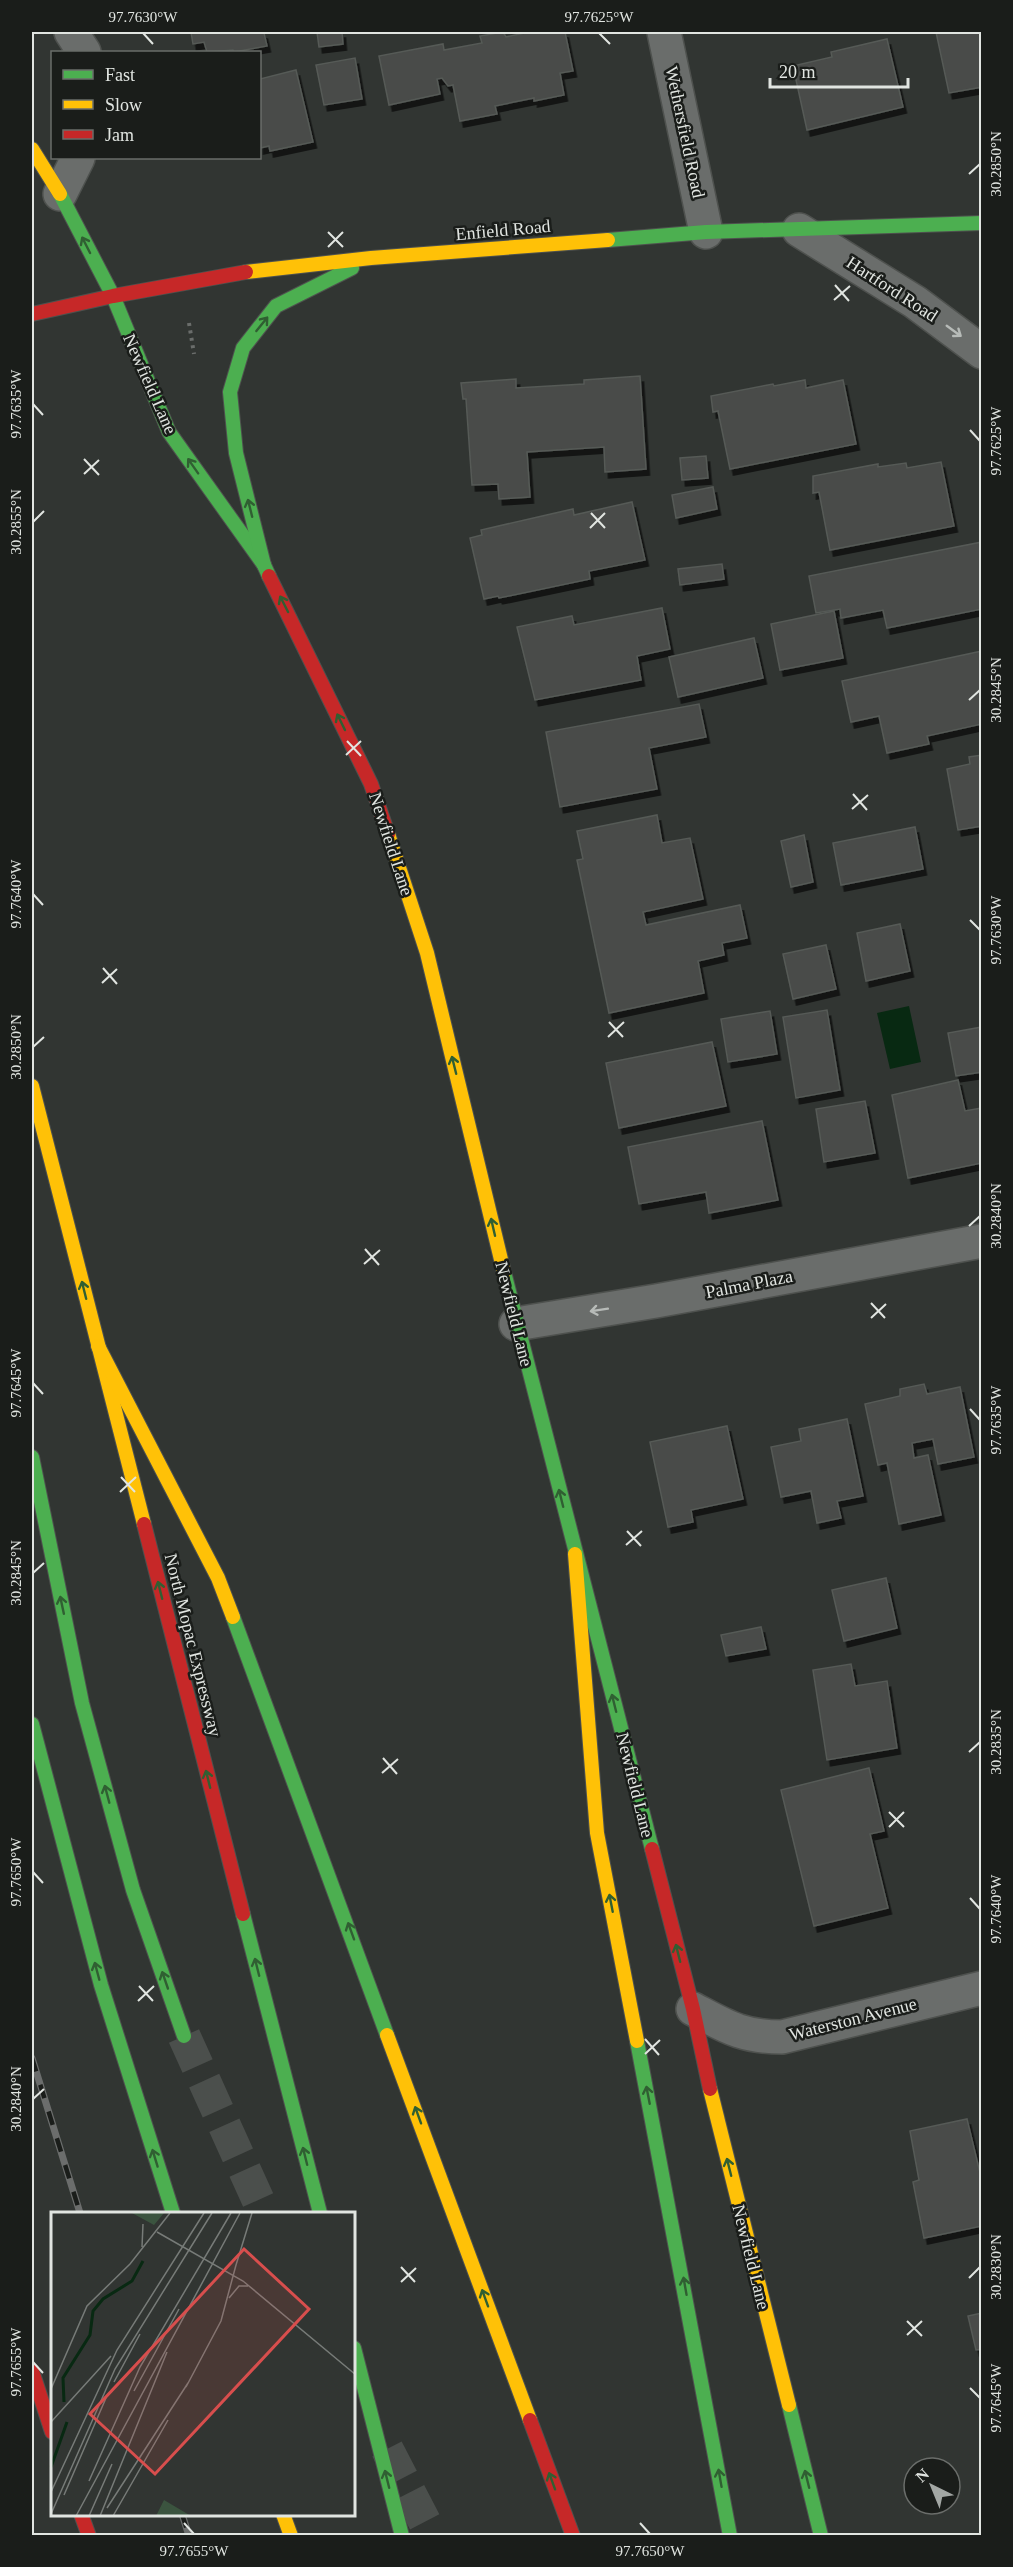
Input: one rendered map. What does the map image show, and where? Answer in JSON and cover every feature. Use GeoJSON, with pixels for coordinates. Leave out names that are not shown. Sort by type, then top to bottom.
{"type":"FeatureCollection","features":[{"type":"Feature","properties":{"kind":"main road","name":"Newfield Lane"},"geometry":{"type":"LineString","coordinates":[[32,149],[60,194],[113,296],[170,432],[264,565],[371,784],[427,953],[516,1323],[693,2009],[717,2118],[821,2535]]}},
{"type":"Feature","properties":{"kind":"main road","name":"Enfield Road"},"geometry":{"type":"LineString","coordinates":[[32,314],[113,296],[244,272],[370,258],[706,231],[981,223]]}},
{"type":"Feature","properties":{"kind":"main road"},"geometry":{"type":"LineString","coordinates":[[264,565],[235,443],[230,392],[243,348],[276,306],[370,258]]}},
{"type":"Feature","properties":{"kind":"main road","name":"North Mopac Expressway"},"geometry":{"type":"LineString","coordinates":[[32,1086],[320,2212]]}},
{"type":"Feature","properties":{"kind":"main road"},"geometry":{"type":"LineString","coordinates":[[98,1346],[218,1578],[319,1844],[573,2535]]}},
{"type":"Feature","properties":{"kind":"main road"},"geometry":{"type":"LineString","coordinates":[[32,1457],[82,1703],[133,1890],[184,2036]]}},
{"type":"Feature","properties":{"kind":"main road"},"geometry":{"type":"LineString","coordinates":[[575,1554],[597,1833],[683,2276],[730,2535]]}},
{"type":"Feature","properties":{"kind":"main road"},"geometry":{"type":"LineString","coordinates":[[32,1724],[101,1985],[173,2212]]}},
{"type":"Feature","properties":{"kind":"main road"},"geometry":{"type":"LineString","coordinates":[[356,2356],[402,2535]]}},
{"type":"Feature","properties":{"kind":"main road"},"geometry":{"type":"LineString","coordinates":[[32,2371],[51,2429]]}},
{"type":"Feature","properties":{"kind":"main road"},"geometry":{"type":"LineString","coordinates":[[82,2516],[89,2535]]}},
{"type":"Feature","properties":{"kind":"main road"},"geometry":{"type":"LineString","coordinates":[[284,2516],[291,2535]]}},
{"type":"Feature","properties":{"kind":"street"},"geometry":{"type":"LineString","coordinates":[[71,32],[83,51]]}},
{"type":"Feature","properties":{"kind":"street","name":"Wethersfield Road"},"geometry":{"type":"LineString","coordinates":[[664,32],[706,231]]}},
{"type":"Feature","properties":{"kind":"street"},"geometry":{"type":"LineString","coordinates":[[60,194],[78,159]]}},
{"type":"Feature","properties":{"kind":"street","name":"Hartford Road"},"geometry":{"type":"LineString","coordinates":[[799,230],[915,302],[981,352]]}},
{"type":"Feature","properties":{"kind":"street","name":"Palma Plaza"},"geometry":{"type":"LineString","coordinates":[[516,1323],[656,1301],[981,1240]]}},
{"type":"Feature","properties":{"kind":"street","name":"Waterston Avenue"},"geometry":{"type":"LineString","coordinates":[[693,2009],[741,2033],[756,2037],[782,2037],[981,1988]]}},
{"type":"Feature","properties":{"kind":"path"},"geometry":{"type":"LineString","coordinates":[[189,322],[194,354]]}},
{"type":"Feature","properties":{"kind":"shaded area"},"geometry":{"type":"Polygon","coordinates":[[[909,1006],[921,1062],[890,1069],[877,1013],[909,1006]]]}},
{"type":"Feature","properties":{"kind":"building"},"geometry":{"type":"Polygon","coordinates":[[[191,32],[260,32],[264,33],[267,46],[240,51],[207,51],[204,42],[193,44],[191,32]]]}},
{"type":"Feature","properties":{"kind":"building"},"geometry":{"type":"Polygon","coordinates":[[[317,32],[342,32],[343,44],[319,47],[317,32]]]}},
{"type":"Feature","properties":{"kind":"building"},"geometry":{"type":"Polygon","coordinates":[[[503,32],[506,37],[529,32],[565,32],[573,71],[560,73],[564,95],[495,106],[497,114],[460,121],[453,85],[448,86],[442,78],[437,79],[440,94],[389,105],[379,56],[443,44],[444,50],[482,43],[480,36],[503,32]]]}},
{"type":"Feature","properties":{"kind":"building"},"geometry":{"type":"Polygon","coordinates":[[[936,32],[982,32],[982,87],[949,93],[936,32]]]}},
{"type":"Feature","properties":{"kind":"building"},"geometry":{"type":"Polygon","coordinates":[[[887,39],[903,107],[807,130],[793,66],[832,57],[831,52],[887,39]]]}},
{"type":"Feature","properties":{"kind":"building"},"geometry":{"type":"Polygon","coordinates":[[[355,58],[362,99],[324,105],[316,65],[355,58]]]}},
{"type":"Feature","properties":{"kind":"building"},"geometry":{"type":"Polygon","coordinates":[[[296,70],[313,142],[270,151],[269,146],[261,148],[261,79],[296,70]]]}},
{"type":"Feature","properties":{"kind":"building"},"geometry":{"type":"Polygon","coordinates":[[[640,376],[646,469],[605,472],[604,447],[527,452],[530,497],[499,499],[498,484],[472,485],[466,399],[463,399],[461,383],[516,379],[516,388],[584,384],[584,380],[640,376]]]}},
{"type":"Feature","properties":{"kind":"building"},"geometry":{"type":"Polygon","coordinates":[[[805,380],[806,388],[843,380],[856,444],[730,469],[718,411],[713,412],[711,396],[805,380]]]}},
{"type":"Feature","properties":{"kind":"building"},"geometry":{"type":"Polygon","coordinates":[[[706,456],[708,478],[682,480],[680,458],[706,456]]]}},
{"type":"Feature","properties":{"kind":"building"},"geometry":{"type":"Polygon","coordinates":[[[941,462],[954,526],[830,550],[819,492],[813,493],[813,476],[878,464],[878,467],[906,463],[907,468],[941,462]]]}},
{"type":"Feature","properties":{"kind":"building"},"geometry":{"type":"Polygon","coordinates":[[[713,487],[717,509],[676,518],[672,495],[713,487]]]}},
{"type":"Feature","properties":{"kind":"building"},"geometry":{"type":"Polygon","coordinates":[[[632,502],[645,560],[589,571],[590,579],[484,599],[470,538],[482,535],[481,530],[573,509],[574,515],[632,502]]]}},
{"type":"Feature","properties":{"kind":"building"},"geometry":{"type":"Polygon","coordinates":[[[982,542],[982,609],[887,628],[883,610],[841,618],[840,609],[816,613],[809,576],[982,542]]]}},
{"type":"Feature","properties":{"kind":"building"},"geometry":{"type":"Polygon","coordinates":[[[722,564],[724,579],[680,585],[678,569],[722,564]]]}},
{"type":"Feature","properties":{"kind":"building"},"geometry":{"type":"Polygon","coordinates":[[[662,608],[670,649],[637,656],[641,680],[535,700],[517,627],[572,616],[574,625],[662,608]]]}},
{"type":"Feature","properties":{"kind":"building"},"geometry":{"type":"Polygon","coordinates":[[[834,611],[843,658],[780,670],[771,624],[834,611]]]}},
{"type":"Feature","properties":{"kind":"building"},"geometry":{"type":"Polygon","coordinates":[[[754,638],[763,678],[678,697],[669,657],[754,638]]]}},
{"type":"Feature","properties":{"kind":"building"},"geometry":{"type":"Polygon","coordinates":[[[982,651],[982,724],[927,736],[929,744],[887,753],[879,716],[851,722],[842,681],[982,651]]]}},
{"type":"Feature","properties":{"kind":"building"},"geometry":{"type":"Polygon","coordinates":[[[699,704],[706,737],[649,748],[657,789],[560,807],[546,732],[699,704]]]}},
{"type":"Feature","properties":{"kind":"building"},"geometry":{"type":"Polygon","coordinates":[[[982,755],[982,826],[958,830],[947,769],[970,764],[969,757],[982,755]]]}},
{"type":"Feature","properties":{"kind":"building"},"geometry":{"type":"Polygon","coordinates":[[[657,815],[662,843],[690,838],[703,899],[643,912],[646,925],[740,905],[747,938],[722,943],[724,955],[698,961],[704,993],[609,1013],[577,860],[583,859],[577,831],[657,815]]]}},
{"type":"Feature","properties":{"kind":"building"},"geometry":{"type":"Polygon","coordinates":[[[915,827],[923,869],[841,885],[833,843],[915,827]]]}},
{"type":"Feature","properties":{"kind":"building"},"geometry":{"type":"Polygon","coordinates":[[[804,835],[813,882],[791,887],[781,841],[804,835]]]}},
{"type":"Feature","properties":{"kind":"building"},"geometry":{"type":"Polygon","coordinates":[[[900,924],[910,971],[866,981],[857,933],[900,924]]]}},
{"type":"Feature","properties":{"kind":"building"},"geometry":{"type":"Polygon","coordinates":[[[826,945],[836,989],[793,999],[783,954],[826,945]]]}},
{"type":"Feature","properties":{"kind":"building"},"geometry":{"type":"Polygon","coordinates":[[[827,1010],[840,1090],[796,1098],[783,1017],[827,1010]]]}},
{"type":"Feature","properties":{"kind":"building"},"geometry":{"type":"Polygon","coordinates":[[[770,1011],[777,1054],[728,1062],[721,1019],[770,1011]]]}},
{"type":"Feature","properties":{"kind":"building"},"geometry":{"type":"Polygon","coordinates":[[[982,1027],[982,1072],[956,1076],[948,1033],[982,1027]]]}},
{"type":"Feature","properties":{"kind":"building"},"geometry":{"type":"Polygon","coordinates":[[[712,1042],[726,1106],[619,1128],[606,1063],[712,1042]]]}},
{"type":"Feature","properties":{"kind":"building"},"geometry":{"type":"Polygon","coordinates":[[[958,1080],[965,1111],[982,1108],[982,1163],[908,1178],[892,1095],[958,1080]]]}},
{"type":"Feature","properties":{"kind":"building"},"geometry":{"type":"Polygon","coordinates":[[[865,1101],[875,1153],[824,1162],[816,1109],[865,1101]]]}},
{"type":"Feature","properties":{"kind":"building"},"geometry":{"type":"Polygon","coordinates":[[[762,1121],[778,1200],[709,1213],[706,1192],[639,1204],[628,1147],[762,1121]]]}},
{"type":"Feature","properties":{"kind":"building"},"geometry":{"type":"Polygon","coordinates":[[[924,1384],[927,1394],[960,1387],[974,1457],[938,1464],[933,1439],[912,1443],[914,1458],[928,1455],[941,1515],[899,1524],[887,1463],[878,1465],[865,1404],[900,1396],[900,1389],[924,1384]]]}},
{"type":"Feature","properties":{"kind":"building"},"geometry":{"type":"Polygon","coordinates":[[[847,1419],[863,1496],[837,1501],[841,1518],[817,1523],[811,1491],[781,1497],[771,1447],[801,1441],[799,1429],[847,1419]]]}},
{"type":"Feature","properties":{"kind":"building"},"geometry":{"type":"Polygon","coordinates":[[[727,1426],[743,1499],[691,1510],[693,1522],[668,1527],[650,1442],[727,1426]]]}},
{"type":"Feature","properties":{"kind":"building"},"geometry":{"type":"Polygon","coordinates":[[[886,1578],[897,1628],[844,1641],[832,1590],[886,1578]]]}},
{"type":"Feature","properties":{"kind":"building"},"geometry":{"type":"Polygon","coordinates":[[[761,1627],[766,1649],[726,1656],[721,1635],[761,1627]]]}},
{"type":"Feature","properties":{"kind":"building"},"geometry":{"type":"Polygon","coordinates":[[[851,1664],[855,1686],[887,1681],[897,1748],[827,1760],[813,1670],[851,1664]]]}},
{"type":"Feature","properties":{"kind":"building"},"geometry":{"type":"Polygon","coordinates":[[[869,1768],[884,1831],[870,1834],[888,1908],[814,1926],[781,1790],[869,1768]]]}},
{"type":"Feature","properties":{"kind":"building"},"geometry":{"type":"Polygon","coordinates":[[[967,2119],[982,2181],[982,2226],[924,2238],[913,2182],[919,2180],[910,2131],[967,2119]]]}},
{"type":"Feature","properties":{"kind":"building"},"geometry":{"type":"Polygon","coordinates":[[[982,2313],[982,2349],[976,2350],[968,2316],[982,2313]]]}},
{"type":"Feature","properties":{"kind":"tunnel"},"geometry":{"type":"LineString","coordinates":[[184,2036],[264,2212]]}},
{"type":"Feature","properties":{"kind":"tunnel"},"geometry":{"type":"LineString","coordinates":[[387,2449],[432,2536]]}},
{"type":"Feature","properties":{"kind":"railway"},"geometry":{"type":"LineString","coordinates":[[32,2058],[80,2212]]}},
{"type":"Feature","properties":{"kind":"railway"},"geometry":{"type":"LineString","coordinates":[[183,2516],[189,2536]]}},
{"type":"Feature","properties":{"kind":"traffic: fast"},"geometry":{"type":"LineString","coordinates":[[60,194],[113,296],[169,432],[264,565],[269,576]]}},
{"type":"Feature","properties":{"kind":"traffic: fast"},"geometry":{"type":"LineString","coordinates":[[608,240],[706,232],[982,223]]}},
{"type":"Feature","properties":{"kind":"traffic: fast"},"geometry":{"type":"LineString","coordinates":[[264,565],[236,453],[230,392],[243,348],[276,306],[352,268]]}},
{"type":"Feature","properties":{"kind":"traffic: fast"},"geometry":{"type":"LineString","coordinates":[[504,1272],[652,1849]]}},
{"type":"Feature","properties":{"kind":"traffic: fast"},"geometry":{"type":"LineString","coordinates":[[32,1457],[82,1703],[133,1890],[184,2036]]}},
{"type":"Feature","properties":{"kind":"traffic: fast"},"geometry":{"type":"LineString","coordinates":[[233,1617],[387,2035]]}},
{"type":"Feature","properties":{"kind":"traffic: fast"},"geometry":{"type":"LineString","coordinates":[[32,1724],[101,1985],[173,2212]]}},
{"type":"Feature","properties":{"kind":"traffic: fast"},"geometry":{"type":"LineString","coordinates":[[243,1914],[320,2212]]}},
{"type":"Feature","properties":{"kind":"traffic: fast"},"geometry":{"type":"LineString","coordinates":[[637,2041],[730,2536]]}},
{"type":"Feature","properties":{"kind":"traffic: fast"},"geometry":{"type":"LineString","coordinates":[[356,2356],[402,2536]]}},
{"type":"Feature","properties":{"kind":"traffic: fast"},"geometry":{"type":"LineString","coordinates":[[789,2405],[821,2536]]}},
{"type":"Feature","properties":{"kind":"traffic: slow"},"geometry":{"type":"LineString","coordinates":[[32,149],[60,194]]}},
{"type":"Feature","properties":{"kind":"traffic: slow"},"geometry":{"type":"LineString","coordinates":[[246,272],[371,258],[608,240]]}},
{"type":"Feature","properties":{"kind":"traffic: slow"},"geometry":{"type":"LineString","coordinates":[[388,834],[427,953],[504,1272]]}},
{"type":"Feature","properties":{"kind":"traffic: slow"},"geometry":{"type":"LineString","coordinates":[[32,1086],[144,1524]]}},
{"type":"Feature","properties":{"kind":"traffic: slow"},"geometry":{"type":"LineString","coordinates":[[98,1346],[218,1578],[233,1617]]}},
{"type":"Feature","properties":{"kind":"traffic: slow"},"geometry":{"type":"LineString","coordinates":[[575,1554],[597,1833],[637,2041]]}},
{"type":"Feature","properties":{"kind":"traffic: slow"},"geometry":{"type":"LineString","coordinates":[[387,2035],[530,2420]]}},
{"type":"Feature","properties":{"kind":"traffic: slow"},"geometry":{"type":"LineString","coordinates":[[710,2089],[789,2405]]}},
{"type":"Feature","properties":{"kind":"traffic: slow"},"geometry":{"type":"LineString","coordinates":[[284,2516],[291,2536]]}},
{"type":"Feature","properties":{"kind":"traffic: jam"},"geometry":{"type":"LineString","coordinates":[[32,314],[113,296],[246,272]]}},
{"type":"Feature","properties":{"kind":"traffic: jam"},"geometry":{"type":"LineString","coordinates":[[269,576],[371,784],[388,834]]}},
{"type":"Feature","properties":{"kind":"traffic: jam"},"geometry":{"type":"LineString","coordinates":[[144,1524],[243,1914]]}},
{"type":"Feature","properties":{"kind":"traffic: jam"},"geometry":{"type":"LineString","coordinates":[[652,1849],[693,2009],[710,2089]]}},
{"type":"Feature","properties":{"kind":"traffic: jam"},"geometry":{"type":"LineString","coordinates":[[32,2371],[51,2429]]}},
{"type":"Feature","properties":{"kind":"traffic: jam"},"geometry":{"type":"LineString","coordinates":[[530,2420],[573,2536]]}},
{"type":"Feature","properties":{"kind":"traffic: jam"},"geometry":{"type":"LineString","coordinates":[[82,2516],[89,2536]]}}]}
